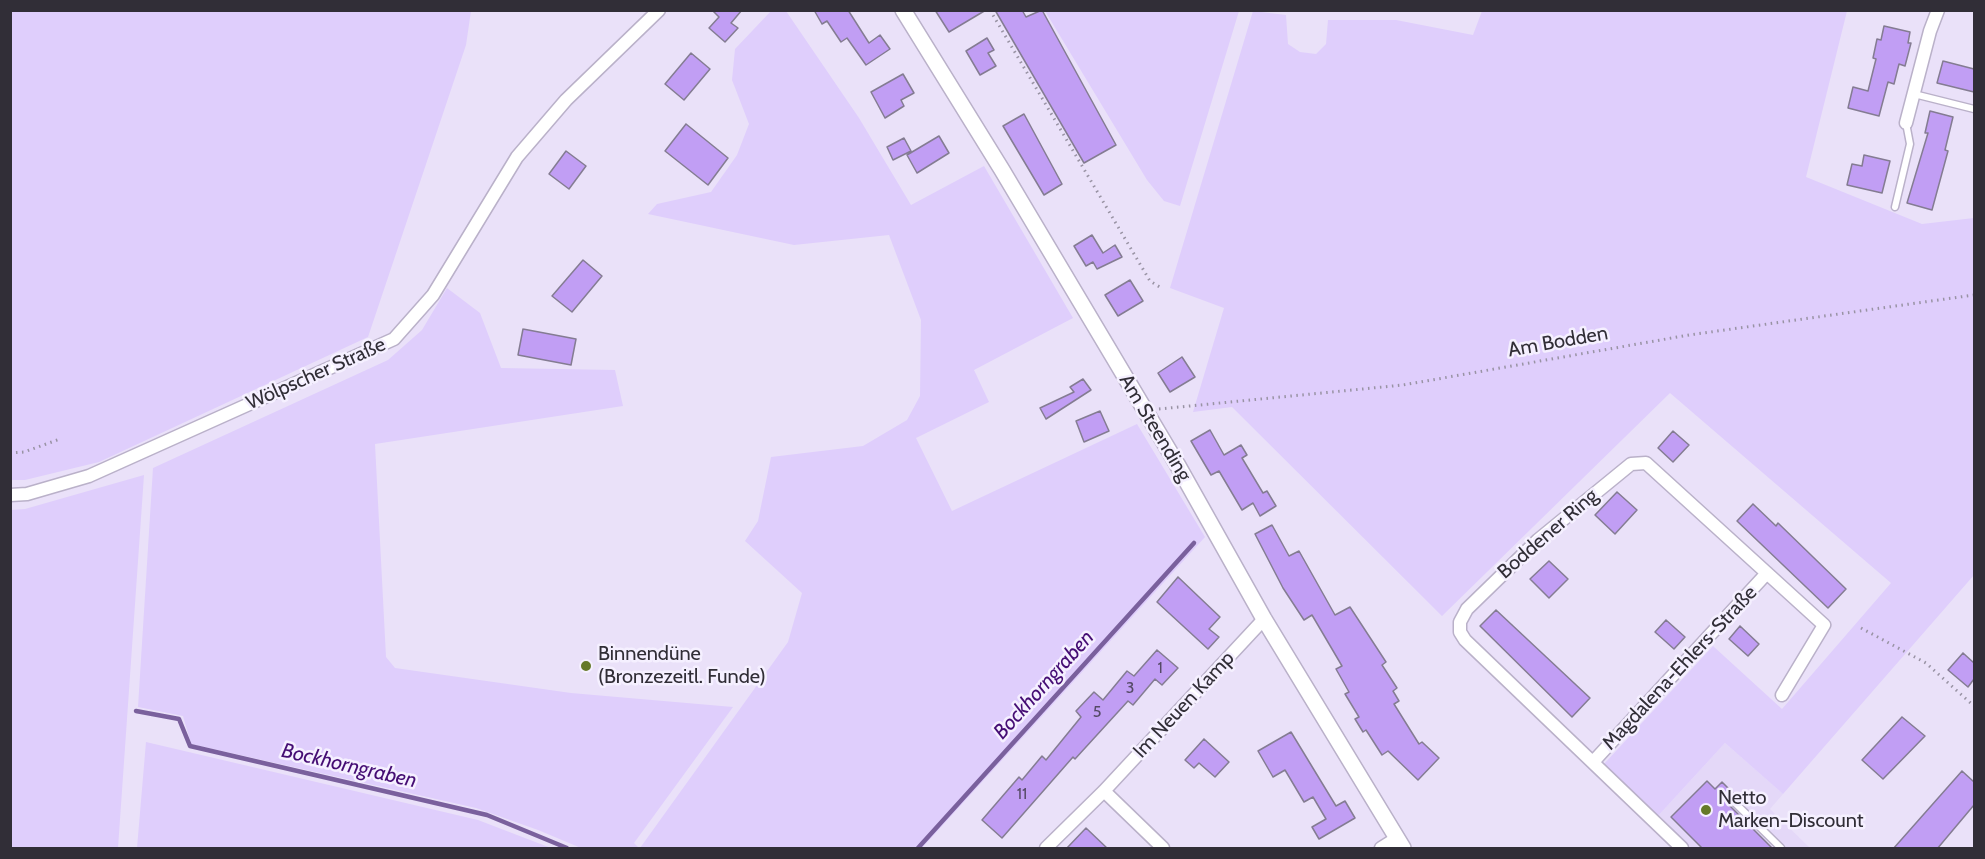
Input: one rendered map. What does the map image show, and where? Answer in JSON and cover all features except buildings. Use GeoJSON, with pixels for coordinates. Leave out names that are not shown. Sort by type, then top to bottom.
{"type":"FeatureCollection","features":[{"type":"Feature","properties":{"kind":"street","name":"Wölpscher Straße"},"geometry":{"type":"LineString","coordinates":[[10,495],[27,494],[89,476],[394,339],[433,295],[517,157],[566,100],[658,10]]}},
{"type":"Feature","properties":{"kind":"street","name":"Am Steending"},"geometry":{"type":"LineString","coordinates":[[903,10],[1002,170],[1146,412],[1264,619],[1400,843]]}},
{"type":"Feature","properties":{"kind":"street"},"geometry":{"type":"LineString","coordinates":[[1906,123],[1938,10]]}},
{"type":"Feature","properties":{"kind":"street","name":"Boddener Ring"},"geometry":{"type":"LineString","coordinates":[[1682,849],[1465,640],[1460,632],[1460,622],[1467,609],[1538,540],[1631,464],[1646,463],[1824,625],[1782,695]]}},
{"type":"Feature","properties":{"kind":"street","name":"Magdalena-Ehlers-Straße"},"geometry":{"type":"LineString","coordinates":[[1593,762],[1767,573]]}},
{"type":"Feature","properties":{"kind":"street","name":"Im Neuen Kamp"},"geometry":{"type":"LineString","coordinates":[[1046,849],[1104,791],[1264,619]]}},
{"type":"Feature","properties":{"kind":"street"},"geometry":{"type":"LineString","coordinates":[[1104,791],[1163,849]]}},
{"type":"Feature","properties":{"kind":"street"},"geometry":{"type":"LineString","coordinates":[[1381,849],[1400,843]]}},
{"type":"Feature","properties":{"kind":"lane"},"geometry":{"type":"LineString","coordinates":[[1914,94],[1974,109]]}},
{"type":"Feature","properties":{"kind":"lane"},"geometry":{"type":"LineString","coordinates":[[1895,207],[1910,144],[1906,123]]}},
{"type":"Feature","properties":{"kind":"lane"},"geometry":{"type":"LineString","coordinates":[[1731,799],[1781,849]]}},
{"type":"Feature","properties":{"kind":"path"},"geometry":{"type":"LineString","coordinates":[[990,10],[1150,281],[1163,289]]}},
{"type":"Feature","properties":{"kind":"path","name":"Am Bodden"},"geometry":{"type":"LineString","coordinates":[[1146,412],[1403,385],[1689,335],[1974,295]]}},
{"type":"Feature","properties":{"kind":"path"},"geometry":{"type":"LineString","coordinates":[[10,453],[24,452],[60,438]]}},
{"type":"Feature","properties":{"kind":"path"},"geometry":{"type":"LineString","coordinates":[[1861,628],[1926,663],[1974,706]]}},
{"type":"Feature","properties":{"kind":"shaded area"},"geometry":{"type":"Polygon","coordinates":[[[10,11],[471,11],[466,45],[368,337],[99,462],[25,480],[11,480],[10,11]]]}},
{"type":"Feature","properties":{"kind":"shaded area"},"geometry":{"type":"Polygon","coordinates":[[[771,11],[786,11],[859,118],[911,205],[984,166],[1073,318],[974,370],[989,402],[916,438],[952,511],[1137,424],[1205,537],[922,848],[640,848],[788,642],[802,593],[745,541],[758,521],[771,457],[863,446],[907,420],[920,396],[921,320],[889,235],[794,245],[648,214],[657,204],[711,192],[737,155],[749,124],[732,80],[735,49],[771,11]]]}},
{"type":"Feature","properties":{"kind":"shaded area"},"geometry":{"type":"Polygon","coordinates":[[[1045,11],[1239,11],[1180,206],[1164,201],[1147,180],[1045,11]]]}},
{"type":"Feature","properties":{"kind":"shaded area"},"geometry":{"type":"Polygon","coordinates":[[[1253,11],[1286,15],[1288,44],[1300,52],[1316,54],[1326,44],[1328,20],[1396,20],[1473,35],[1482,11],[1847,11],[1806,177],[1922,224],[1974,218],[1974,575],[1783,794],[1725,743],[1658,816],[1604,764],[1713,646],[1782,709],[1891,583],[1670,393],[1442,616],[1232,407],[1193,412],[1224,308],[1170,288],[1253,11]]]}},
{"type":"Feature","properties":{"kind":"shaded area"},"geometry":{"type":"Polygon","coordinates":[[[447,288],[480,313],[501,368],[615,370],[623,406],[375,444],[386,657],[395,668],[571,693],[733,707],[634,843],[639,848],[581,848],[476,808],[191,744],[183,716],[138,707],[153,468],[388,360],[422,330],[447,288]]]}},
{"type":"Feature","properties":{"kind":"shaded area"},"geometry":{"type":"Polygon","coordinates":[[[144,475],[118,848],[11,848],[11,510],[25,509],[144,475]]]}},
{"type":"Feature","properties":{"kind":"shaded area"},"geometry":{"type":"Polygon","coordinates":[[[146,742],[478,820],[551,848],[137,848],[146,742]]]}},
{"type":"Feature","properties":{"kind":"shaded area"},"geometry":{"type":"Polygon","coordinates":[[[1725,743],[1783,794],[1770,809],[1810,848],[1692,848],[1658,816],[1725,743]]]}},
{"type":"Feature","properties":{"kind":"waterway","name":"Bockhorngraben"},"geometry":{"type":"LineString","coordinates":[[918,848],[1194,543]]}},
{"type":"Feature","properties":{"kind":"waterway","name":"Bockhorngraben"},"geometry":{"type":"LineString","coordinates":[[136,711],[179,719],[190,746],[487,815],[567,848]]}},
{"type":"Feature","properties":{"kind":"place","name":"Binnendüne (Bronzezeitl. Funde)"},"geometry":{"type":"Point","coordinates":[586,666]}},
{"type":"Feature","properties":{"kind":"place","name":"Netto Marken-Discount"},"geometry":{"type":"Point","coordinates":[1706,810]}}]}
